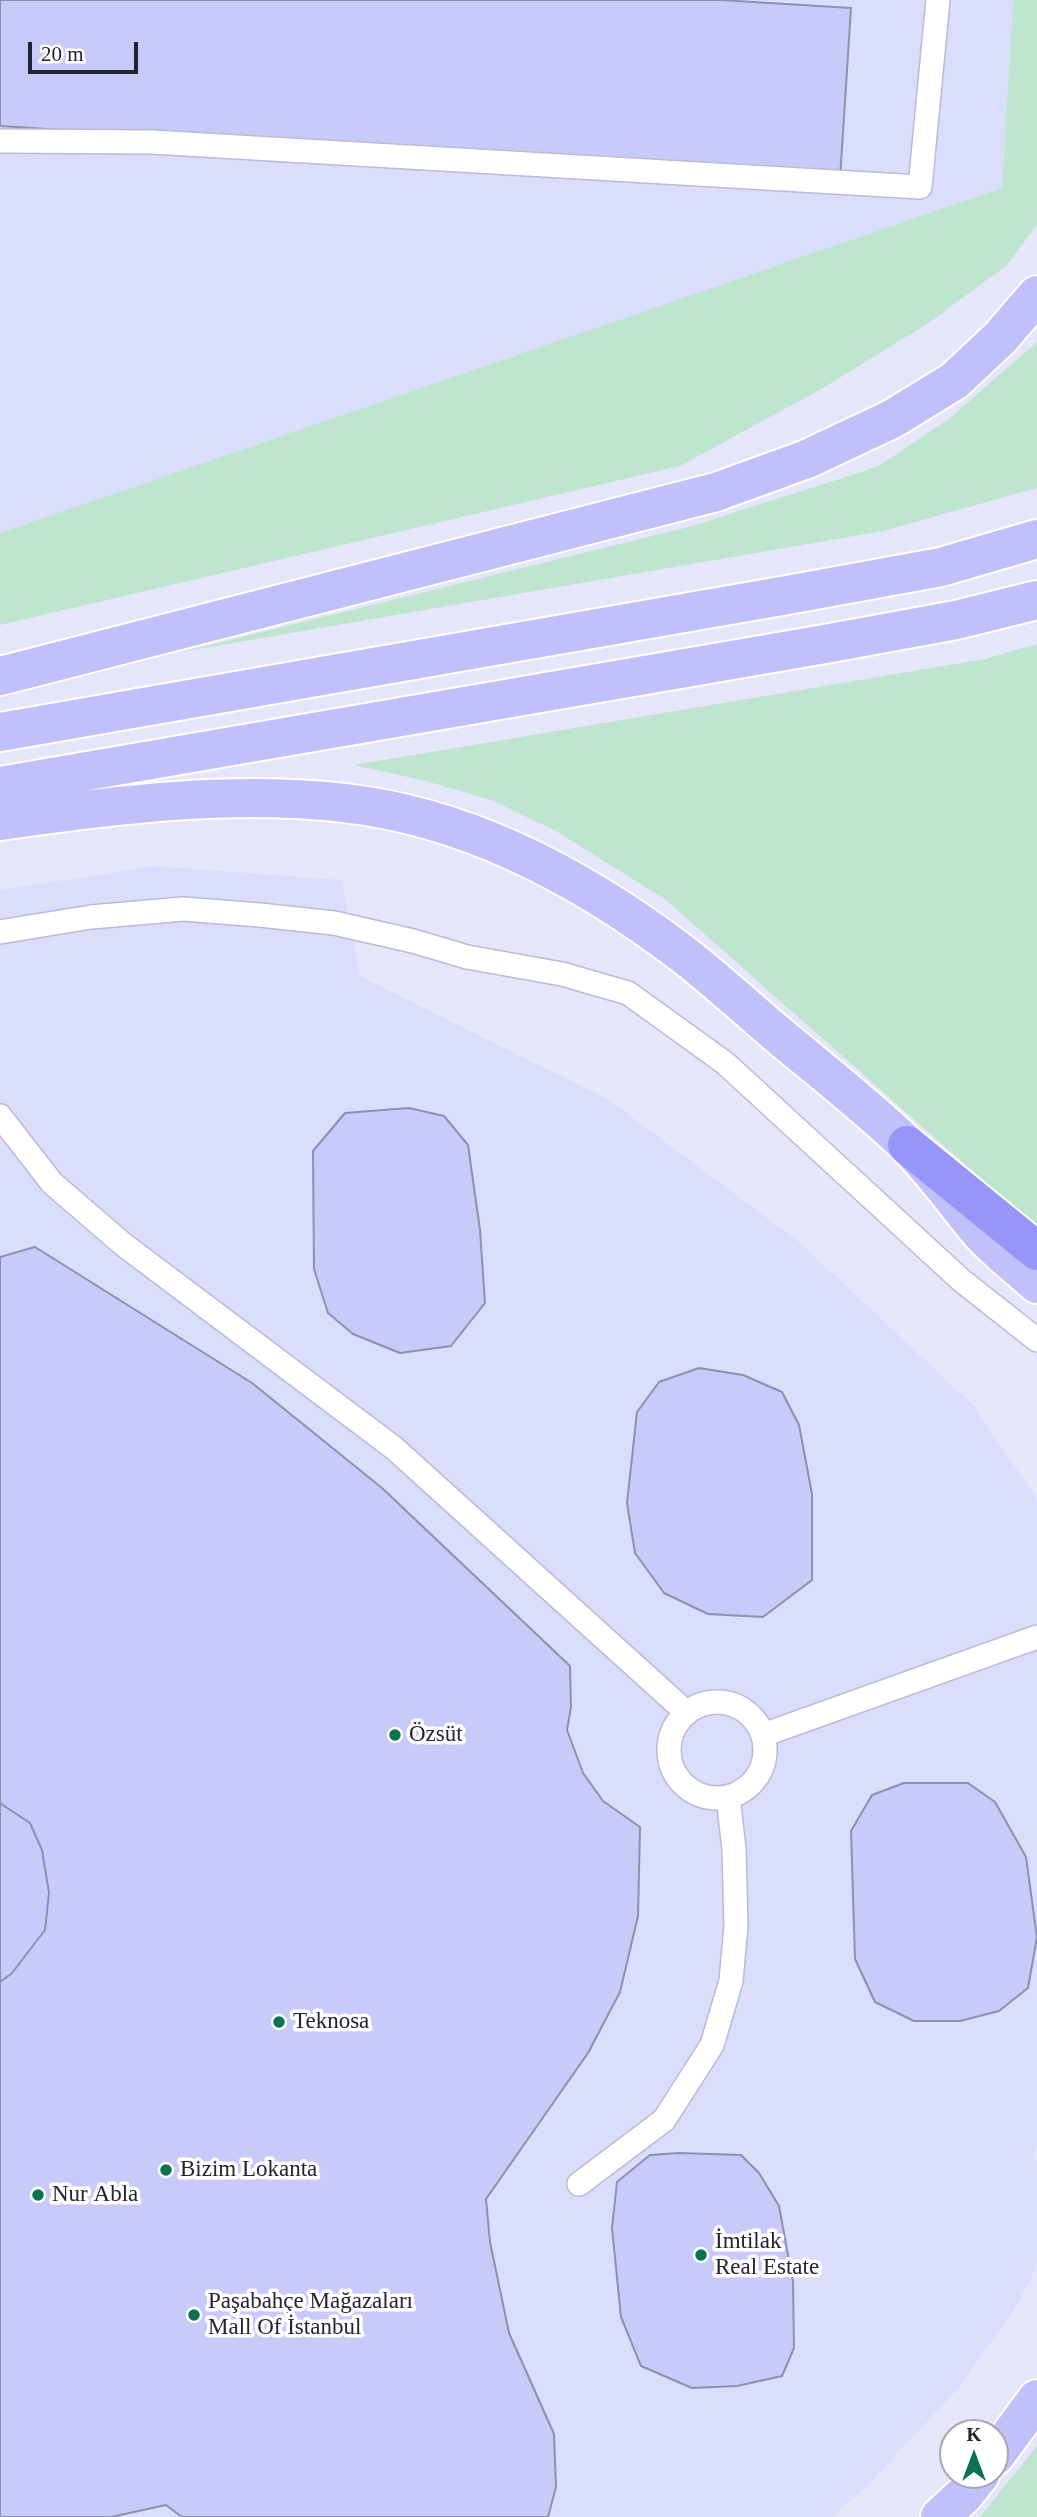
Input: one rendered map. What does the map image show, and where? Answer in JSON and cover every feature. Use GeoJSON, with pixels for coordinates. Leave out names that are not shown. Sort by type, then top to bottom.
{"type":"FeatureCollection","features":[{"type":"Feature","properties":{"kind":"highway"},"geometry":{"type":"LineString","coordinates":[[907,1145],[1037,1251]]}},
{"type":"Feature","properties":{"kind":"main road"},"geometry":{"type":"LineString","coordinates":[[0,676],[716,492],[807,459],[892,419],[954,381],[1000,338],[1037,295]]}},
{"type":"Feature","properties":{"kind":"main road"},"geometry":{"type":"LineString","coordinates":[[0,732],[636,623],[941,567],[1037,539]]}},
{"type":"Feature","properties":{"kind":"main road"},"geometry":{"type":"LineString","coordinates":[[0,786],[825,644],[956,620],[1037,600]]}},
{"type":"Feature","properties":{"kind":"main road"},"geometry":{"type":"LineString","coordinates":[[0,821],[122,805],[210,799],[345,803],[406,813],[464,831],[544,864],[614,905],[688,958],[907,1145],[982,1234],[1037,1284]]}},
{"type":"Feature","properties":{"kind":"main road"},"geometry":{"type":"LineString","coordinates":[[1009,2437],[1037,2399]]}},
{"type":"Feature","properties":{"kind":"main road"},"geometry":{"type":"LineString","coordinates":[[940,2517],[969,2489]]}},
{"type":"Feature","properties":{"kind":"lane"},"geometry":{"type":"LineString","coordinates":[[0,141],[152,142],[920,187],[938,0]]}},
{"type":"Feature","properties":{"kind":"lane"},"geometry":{"type":"LineString","coordinates":[[0,932],[91,917],[183,909],[334,923],[413,941],[467,957],[562,974],[628,993],[725,1063],[961,1280],[1037,1340]]}},
{"type":"Feature","properties":{"kind":"lane"},"geometry":{"type":"LineString","coordinates":[[0,1116],[52,1183],[124,1245],[394,1448],[687,1713]]}},
{"type":"Feature","properties":{"kind":"lane"},"geometry":{"type":"LineString","coordinates":[[763,1735],[1037,1637]]}},
{"type":"Feature","properties":{"kind":"lane"},"geometry":{"type":"LineString","coordinates":[[716,1702],[731,1704],[745,1711],[756,1722],[763,1735],[765,1751],[759,1774],[743,1791],[728,1797],[711,1798],[696,1794],[683,1784],[674,1771],[669,1756],[670,1739],[677,1724],[687,1713],[701,1705],[716,1702]]}},
{"type":"Feature","properties":{"kind":"lane"},"geometry":{"type":"LineString","coordinates":[[579,2184],[664,2120],[712,2045],[730,1981],[736,1926],[734,1849],[728,1797]]}},
{"type":"Feature","properties":{"kind":"shaded area"},"geometry":{"type":"Polygon","coordinates":[[[0,0],[1013,0],[1002,188],[0,533],[0,0]]]}},
{"type":"Feature","properties":{"kind":"shaded area"},"geometry":{"type":"Polygon","coordinates":[[[154,866],[342,880],[360,976],[609,1100],[799,1242],[974,1406],[1037,1499],[1037,2148],[1034,2158],[1037,2160],[1037,2266],[1016,2307],[956,2391],[865,2488],[831,2517],[0,2517],[0,890],[154,866]]]}},
{"type":"Feature","properties":{"kind":"green space"},"geometry":{"type":"Polygon","coordinates":[[[1013,0],[1037,0],[1037,225],[1006,266],[930,322],[823,388],[680,466],[0,625],[0,533],[1002,188],[1013,0]]]}},
{"type":"Feature","properties":{"kind":"green space"},"geometry":{"type":"Polygon","coordinates":[[[1037,342],[1037,488],[883,531],[181,652],[689,527],[877,467],[950,418],[1037,342]]]}},
{"type":"Feature","properties":{"kind":"green space"},"geometry":{"type":"Polygon","coordinates":[[[1037,644],[1037,1228],[666,900],[556,831],[491,800],[426,781],[354,765],[985,659],[1037,644]]]}},
{"type":"Feature","properties":{"kind":"green space"},"geometry":{"type":"Polygon","coordinates":[[[1037,2446],[1037,2517],[980,2517],[1002,2489],[1009,2489],[1009,2481],[1037,2446]]]}},
{"type":"Feature","properties":{"kind":"building"},"geometry":{"type":"Polygon","coordinates":[[[0,0],[721,0],[851,8],[840,179],[0,126],[0,0]]]}},
{"type":"Feature","properties":{"kind":"building"},"geometry":{"type":"Polygon","coordinates":[[[409,1108],[444,1116],[468,1145],[480,1230],[485,1303],[451,1346],[400,1353],[353,1334],[328,1313],[314,1269],[313,1151],[345,1113],[409,1108]]]}},
{"type":"Feature","properties":{"kind":"building"},"geometry":{"type":"Polygon","coordinates":[[[35,1247],[252,1383],[382,1488],[570,1666],[571,1707],[567,1730],[583,1773],[603,1801],[640,1827],[638,1916],[620,1992],[588,2053],[486,2199],[490,2242],[509,2333],[554,2434],[556,2487],[548,2517],[182,2517],[166,2505],[111,2517],[0,2517],[0,1982],[12,1973],[45,1930],[49,1893],[42,1850],[30,1823],[0,1803],[0,1257],[35,1247]]]}},
{"type":"Feature","properties":{"kind":"building"},"geometry":{"type":"Polygon","coordinates":[[[699,1368],[743,1375],[782,1392],[799,1425],[812,1494],[812,1580],[763,1617],[708,1614],[664,1593],[635,1553],[627,1503],[637,1412],[659,1382],[699,1368]]]}},
{"type":"Feature","properties":{"kind":"building"},"geometry":{"type":"Polygon","coordinates":[[[904,1783],[968,1783],[995,1802],[1026,1857],[1037,1937],[1028,1988],[999,2011],[960,2021],[914,2021],[875,2002],[855,1959],[851,1831],[872,1795],[904,1783]]]}},
{"type":"Feature","properties":{"kind":"building"},"geometry":{"type":"Polygon","coordinates":[[[0,1803],[30,1823],[42,1850],[49,1893],[45,1930],[12,1973],[0,1982],[0,1803]]]}},
{"type":"Feature","properties":{"kind":"building","name":"İmtilak Real Estate"},"geometry":{"type":"Polygon","coordinates":[[[650,2155],[741,2155],[759,2173],[779,2206],[793,2282],[794,2348],[782,2376],[737,2386],[692,2388],[641,2366],[621,2317],[612,2228],[617,2182],[650,2155]]]}},
{"type":"Feature","properties":{"kind":"place","name":"Özsüt"},"geometry":{"type":"Point","coordinates":[395,1735]}},
{"type":"Feature","properties":{"kind":"place","name":"Teknosa"},"geometry":{"type":"Point","coordinates":[279,2022]}},
{"type":"Feature","properties":{"kind":"place","name":"Bizim Lokanta"},"geometry":{"type":"Point","coordinates":[166,2170]}},
{"type":"Feature","properties":{"kind":"place","name":"Nur Abla"},"geometry":{"type":"Point","coordinates":[38,2195]}},
{"type":"Feature","properties":{"kind":"place","name":"İmtilak Real Estate"},"geometry":{"type":"Point","coordinates":[701,2255]}},
{"type":"Feature","properties":{"kind":"place","name":"Paşabahçe Mağazaları Mall Of İstanbul"},"geometry":{"type":"Point","coordinates":[194,2315]}}]}
